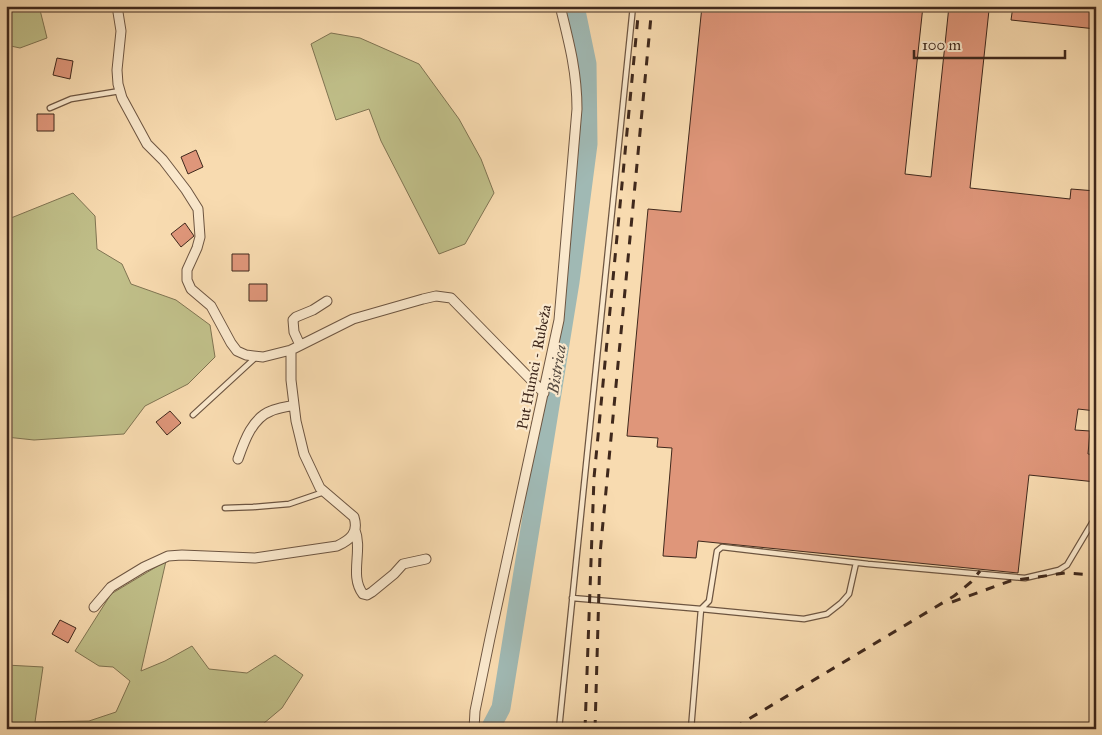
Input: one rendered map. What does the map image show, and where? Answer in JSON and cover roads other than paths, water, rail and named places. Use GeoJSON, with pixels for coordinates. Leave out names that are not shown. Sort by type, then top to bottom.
{"type":"FeatureCollection","features":[{"type":"Feature","properties":{"kind":"street"},"geometry":{"type":"LineString","coordinates":[[116,6],[121,31],[117,70],[122,98],[147,144],[163,160],[198,209],[200,237],[198,248],[187,270],[187,280],[191,289],[212,306],[237,351],[255,358],[264,358],[291,350],[353,319],[423,298],[443,296],[451,298],[544,393]]}},
{"type":"Feature","properties":{"kind":"street","name":"Put Humci - Rubeža"},"geometry":{"type":"LineString","coordinates":[[474,729],[475,711],[490,638],[559,320],[578,109],[577,82],[560,6]]}},
{"type":"Feature","properties":{"kind":"street"},"geometry":{"type":"LineString","coordinates":[[300,345],[294,332],[293,320],[327,301]]}},
{"type":"Feature","properties":{"kind":"street"},"geometry":{"type":"LineString","coordinates":[[291,350],[291,380],[294,405],[304,454],[320,488],[354,517],[358,538],[356,580],[359,589],[363,594],[372,592],[403,564],[426,559]]}},
{"type":"Feature","properties":{"kind":"street"},"geometry":{"type":"LineString","coordinates":[[238,459],[245,440],[256,422],[269,412],[294,405]]}},
{"type":"Feature","properties":{"kind":"street"},"geometry":{"type":"LineString","coordinates":[[94,607],[111,587],[144,567],[168,556],[182,554],[255,558],[337,546],[349,540],[355,530]]}},
{"type":"Feature","properties":{"kind":"lane"},"geometry":{"type":"LineString","coordinates":[[559,729],[633,6]]}},
{"type":"Feature","properties":{"kind":"lane"},"geometry":{"type":"LineString","coordinates":[[50,108],[71,100],[120,91]]}},
{"type":"Feature","properties":{"kind":"lane"},"geometry":{"type":"LineString","coordinates":[[193,415],[255,358]]}},
{"type":"Feature","properties":{"kind":"lane"},"geometry":{"type":"LineString","coordinates":[[225,508],[253,508],[290,504],[324,492]]}},
{"type":"Feature","properties":{"kind":"lane"},"geometry":{"type":"LineString","coordinates":[[691,729],[701,609],[709,601],[717,551],[722,547],[856,563],[1025,578],[1059,570],[1067,565],[1092,523],[1096,522]]}},
{"type":"Feature","properties":{"kind":"lane"},"geometry":{"type":"LineString","coordinates":[[572,598],[804,619],[827,614],[841,603],[849,594],[856,563]]}},
{"type":"Feature","properties":{"kind":"waterway","name":"Bistrica"},"geometry":{"type":"LineString","coordinates":[[490,729],[501,708],[570,282],[588,144],[587,64],[575,6]]}},
{"type":"Feature","properties":{"kind":"railway"},"geometry":{"type":"LineString","coordinates":[[585,729],[594,478],[639,6]]}},
{"type":"Feature","properties":{"kind":"railway"},"geometry":{"type":"LineString","coordinates":[[595,729],[600,554],[652,6]]}},
{"type":"Feature","properties":{"kind":"railway"},"geometry":{"type":"LineString","coordinates":[[735,729],[954,596],[971,582],[980,571]]}},
{"type":"Feature","properties":{"kind":"railway"},"geometry":{"type":"LineString","coordinates":[[952,602],[1010,581],[1065,573],[1096,575]]}}]}
